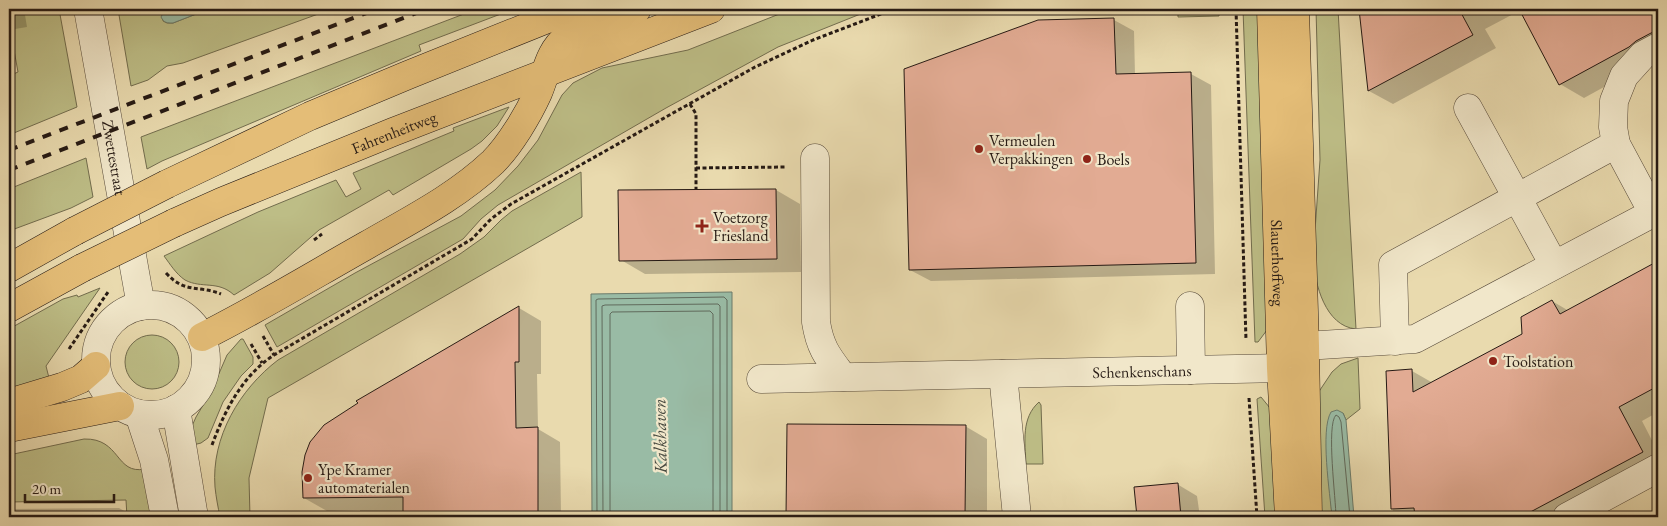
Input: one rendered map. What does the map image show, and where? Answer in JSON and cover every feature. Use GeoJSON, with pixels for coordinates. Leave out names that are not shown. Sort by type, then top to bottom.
{"type":"FeatureCollection","features":[{"type":"Feature","properties":{"kind":"main road"},"geometry":{"type":"LineString","coordinates":[[9,268],[75,231],[167,184],[310,116],[408,74],[572,9]]}},
{"type":"Feature","properties":{"kind":"main road"},"geometry":{"type":"LineString","coordinates":[[202,337],[250,312],[454,195],[494,161],[522,124],[538,92],[554,49],[567,37],[637,9]]}},
{"type":"Feature","properties":{"kind":"main road","name":"Fahrenheitweg"},"geometry":{"type":"LineString","coordinates":[[9,308],[82,268],[230,198],[544,73],[711,9]]}},
{"type":"Feature","properties":{"kind":"main road","name":"Slauerhoffweg"},"geometry":{"type":"LineString","coordinates":[[1271,9],[1280,368],[1289,517]]}},
{"type":"Feature","properties":{"kind":"main road","name":"Slauerhoffweg"},"geometry":{"type":"LineString","coordinates":[[1295,9],[1308,517]]}},
{"type":"Feature","properties":{"kind":"main road"},"geometry":{"type":"LineString","coordinates":[[9,403],[62,387],[81,379],[96,366]]}},
{"type":"Feature","properties":{"kind":"main road"},"geometry":{"type":"LineString","coordinates":[[9,428],[130,410]]}},
{"type":"Feature","properties":{"kind":"street","name":"Zwettestraat"},"geometry":{"type":"LineString","coordinates":[[88,9],[141,306]]}},
{"type":"Feature","properties":{"kind":"street"},"geometry":{"type":"LineString","coordinates":[[1305,346],[1415,339],[1653,213],[1616,144],[1614,101],[1624,76],[1643,55],[1658,47]]}},
{"type":"Feature","properties":{"kind":"street"},"geometry":{"type":"LineString","coordinates":[[1468,108],[1554,265]]}},
{"type":"Feature","properties":{"kind":"street"},"geometry":{"type":"LineString","coordinates":[[1395,341],[1393,265],[1616,144]]}},
{"type":"Feature","properties":{"kind":"street"},"geometry":{"type":"LineString","coordinates":[[815,162],[816,322],[818,338],[825,353],[843,377]]}},
{"type":"Feature","properties":{"kind":"street"},"geometry":{"type":"LineString","coordinates":[[156,305],[170,308],[183,315],[194,325],[202,337],[206,354],[206,370],[200,386],[190,400],[176,409],[158,415],[130,410],[108,395],[100,381],[96,366],[97,350],[103,334],[112,321],[126,311],[141,306],[156,305]]}},
{"type":"Feature","properties":{"kind":"street"},"geometry":{"type":"LineString","coordinates":[[1190,306],[1191,370]]}},
{"type":"Feature","properties":{"kind":"street","name":"Schenkenschans"},"geometry":{"type":"LineString","coordinates":[[761,379],[1280,368]]}},
{"type":"Feature","properties":{"kind":"street"},"geometry":{"type":"LineString","coordinates":[[1003,374],[1017,517]]}},
{"type":"Feature","properties":{"kind":"street"},"geometry":{"type":"LineString","coordinates":[[176,409],[194,517]]}},
{"type":"Feature","properties":{"kind":"street"},"geometry":{"type":"LineString","coordinates":[[130,410],[154,460],[165,517]]}},
{"type":"Feature","properties":{"kind":"street"},"geometry":{"type":"LineString","coordinates":[[1567,517],[1658,468]]}},
{"type":"Feature","properties":{"kind":"path"},"geometry":{"type":"LineString","coordinates":[[183,455],[210,450],[232,400],[244,382],[262,363],[472,239],[491,219],[511,204],[755,67],[813,40],[894,9]]}},
{"type":"Feature","properties":{"kind":"path"},"geometry":{"type":"LineString","coordinates":[[1236,9],[1247,369],[1258,517]]}},
{"type":"Feature","properties":{"kind":"path"},"geometry":{"type":"LineString","coordinates":[[690,104],[696,114],[696,190]]}},
{"type":"Feature","properties":{"kind":"path"},"geometry":{"type":"LineString","coordinates":[[696,168],[815,162]]}},
{"type":"Feature","properties":{"kind":"path"},"geometry":{"type":"LineString","coordinates":[[262,334],[274,355]]}},
{"type":"Feature","properties":{"kind":"green space"},"geometry":{"type":"Polygon","coordinates":[[[9,9],[59,9],[77,107],[9,135],[9,76],[18,72],[9,23],[9,9]]]}},
{"type":"Feature","properties":{"kind":"green space"},"geometry":{"type":"Polygon","coordinates":[[[118,9],[173,9],[163,13],[163,21],[173,23],[209,9],[332,9],[183,63],[167,66],[148,80],[131,86],[118,9]]]}},
{"type":"Feature","properties":{"kind":"green space"},"geometry":{"type":"Polygon","coordinates":[[[477,9],[514,9],[419,45],[421,51],[147,169],[141,137],[477,9]]]}},
{"type":"Feature","properties":{"kind":"green space"},"geometry":{"type":"Polygon","coordinates":[[[799,9],[873,9],[778,47],[666,108],[498,205],[481,219],[463,239],[277,347],[265,325],[355,273],[461,216],[495,190],[518,166],[538,140],[562,95],[573,83],[602,68],[688,50],[787,11],[799,9]]]}},
{"type":"Feature","properties":{"kind":"green space"},"geometry":{"type":"Polygon","coordinates":[[[1178,9],[1219,9],[1219,16],[1178,17],[1178,9]]]}},
{"type":"Feature","properties":{"kind":"green space"},"geometry":{"type":"Polygon","coordinates":[[[1243,9],[1261,9],[1267,330],[1258,342],[1255,342],[1243,9]]]}},
{"type":"Feature","properties":{"kind":"green space"},"geometry":{"type":"Polygon","coordinates":[[[1316,9],[1338,9],[1356,329],[1345,326],[1329,312],[1319,291],[1314,269],[1313,259],[1320,160],[1316,9]]]}},
{"type":"Feature","properties":{"kind":"green space"},"geometry":{"type":"Polygon","coordinates":[[[509,107],[497,126],[471,149],[393,195],[389,190],[319,230],[270,273],[234,295],[228,290],[216,286],[191,283],[185,280],[176,272],[164,256],[258,212],[336,180],[346,197],[361,189],[353,173],[454,131],[453,128],[509,107]]]}},
{"type":"Feature","properties":{"kind":"green space"},"geometry":{"type":"Polygon","coordinates":[[[86,158],[93,197],[71,208],[9,231],[9,189],[86,158]]]}},
{"type":"Feature","properties":{"kind":"green space"},"geometry":{"type":"Polygon","coordinates":[[[581,172],[582,217],[268,398],[249,478],[250,517],[220,517],[216,498],[215,468],[223,432],[240,400],[264,372],[278,360],[460,254],[484,237],[512,211],[581,172]]]}},
{"type":"Feature","properties":{"kind":"green space"},"geometry":{"type":"Polygon","coordinates":[[[100,288],[46,366],[49,378],[9,392],[9,329],[63,299],[77,295],[78,297],[100,288]]]}},
{"type":"Feature","properties":{"kind":"green space"},"geometry":{"type":"Polygon","coordinates":[[[147,335],[157,335],[171,343],[177,352],[179,362],[177,372],[171,381],[157,389],[147,389],[137,384],[130,377],[125,367],[125,357],[130,347],[137,340],[147,335]]]}},
{"type":"Feature","properties":{"kind":"green space"},"geometry":{"type":"Polygon","coordinates":[[[243,339],[253,357],[253,364],[241,376],[223,402],[208,438],[201,443],[193,445],[192,426],[196,417],[211,392],[227,355],[243,339]]]}},
{"type":"Feature","properties":{"kind":"green space"},"geometry":{"type":"Polygon","coordinates":[[[1358,358],[1360,409],[1346,420],[1343,413],[1327,446],[1332,517],[1315,517],[1318,393],[1332,372],[1341,364],[1358,358]]]}},
{"type":"Feature","properties":{"kind":"green space"},"geometry":{"type":"Polygon","coordinates":[[[1261,397],[1270,408],[1282,517],[1265,517],[1257,399],[1261,397]]]}},
{"type":"Feature","properties":{"kind":"green space"},"geometry":{"type":"Polygon","coordinates":[[[1039,402],[1041,405],[1043,464],[1026,464],[1025,431],[1029,415],[1039,402]]]}},
{"type":"Feature","properties":{"kind":"green space"},"geometry":{"type":"Polygon","coordinates":[[[84,439],[96,440],[105,444],[128,467],[145,469],[159,517],[127,517],[126,500],[9,502],[9,455],[84,439]]]}},
{"type":"Feature","properties":{"kind":"water"},"geometry":{"type":"Polygon","coordinates":[[[173,9],[209,9],[173,23],[165,22],[161,17],[163,13],[173,9]]]}},
{"type":"Feature","properties":{"kind":"water","name":"Kalkhaven"},"geometry":{"type":"Polygon","coordinates":[[[732,292],[732,517],[592,517],[591,294],[732,292]]]}},
{"type":"Feature","properties":{"kind":"water"},"geometry":{"type":"Polygon","coordinates":[[[1337,410],[1343,413],[1346,420],[1354,517],[1332,517],[1326,433],[1331,412],[1337,410]]]}},
{"type":"Feature","properties":{"kind":"building"},"geometry":{"type":"Polygon","coordinates":[[[1359,9],[1459,9],[1473,35],[1368,91],[1359,9]]]}},
{"type":"Feature","properties":{"kind":"building"},"geometry":{"type":"Polygon","coordinates":[[[1519,9],[1653,9],[1658,18],[1658,31],[1636,41],[1629,47],[1559,85],[1519,9]]]}},
{"type":"Feature","properties":{"kind":"building"},"geometry":{"type":"Polygon","coordinates":[[[1114,18],[1116,74],[1191,72],[1196,263],[909,270],[904,69],[1038,20],[1114,18]]]}},
{"type":"Feature","properties":{"kind":"building"},"geometry":{"type":"Polygon","coordinates":[[[776,189],[777,259],[619,261],[618,190],[776,189]]]}},
{"type":"Feature","properties":{"kind":"building"},"geometry":{"type":"Polygon","coordinates":[[[1658,261],[1658,386],[1619,407],[1643,452],[1521,517],[1415,517],[1414,508],[1391,509],[1386,371],[1412,369],[1413,392],[1522,334],[1521,317],[1552,300],[1560,314],[1658,261]]]}},
{"type":"Feature","properties":{"kind":"building"},"geometry":{"type":"Polygon","coordinates":[[[519,306],[519,362],[515,362],[516,428],[538,427],[538,517],[403,517],[403,497],[303,498],[302,472],[305,455],[310,442],[324,425],[358,403],[356,401],[519,306]]]}},
{"type":"Feature","properties":{"kind":"building"},"geometry":{"type":"Polygon","coordinates":[[[787,424],[966,425],[965,517],[786,517],[787,424]]]}},
{"type":"Feature","properties":{"kind":"building"},"geometry":{"type":"Polygon","coordinates":[[[1178,483],[1181,517],[1137,517],[1134,487],[1178,483]]]}},
{"type":"Feature","properties":{"kind":"railway"},"geometry":{"type":"LineString","coordinates":[[9,150],[377,9]]}},
{"type":"Feature","properties":{"kind":"railway"},"geometry":{"type":"LineString","coordinates":[[9,170],[427,9]]}},
{"type":"Feature","properties":{"kind":"place","name":"Vermeulen Verpakkingen"},"geometry":{"type":"Point","coordinates":[979,149]}},
{"type":"Feature","properties":{"kind":"place","name":"Boels"},"geometry":{"type":"Point","coordinates":[1087,159]}},
{"type":"Feature","properties":{"kind":"place","name":"Voetzorg Friesland"},"geometry":{"type":"Point","coordinates":[702,226]}},
{"type":"Feature","properties":{"kind":"place","name":"Toolstation"},"geometry":{"type":"Point","coordinates":[1493,361]}},
{"type":"Feature","properties":{"kind":"place","name":"Ype Kramer automaterialen"},"geometry":{"type":"Point","coordinates":[308,478]}}]}
